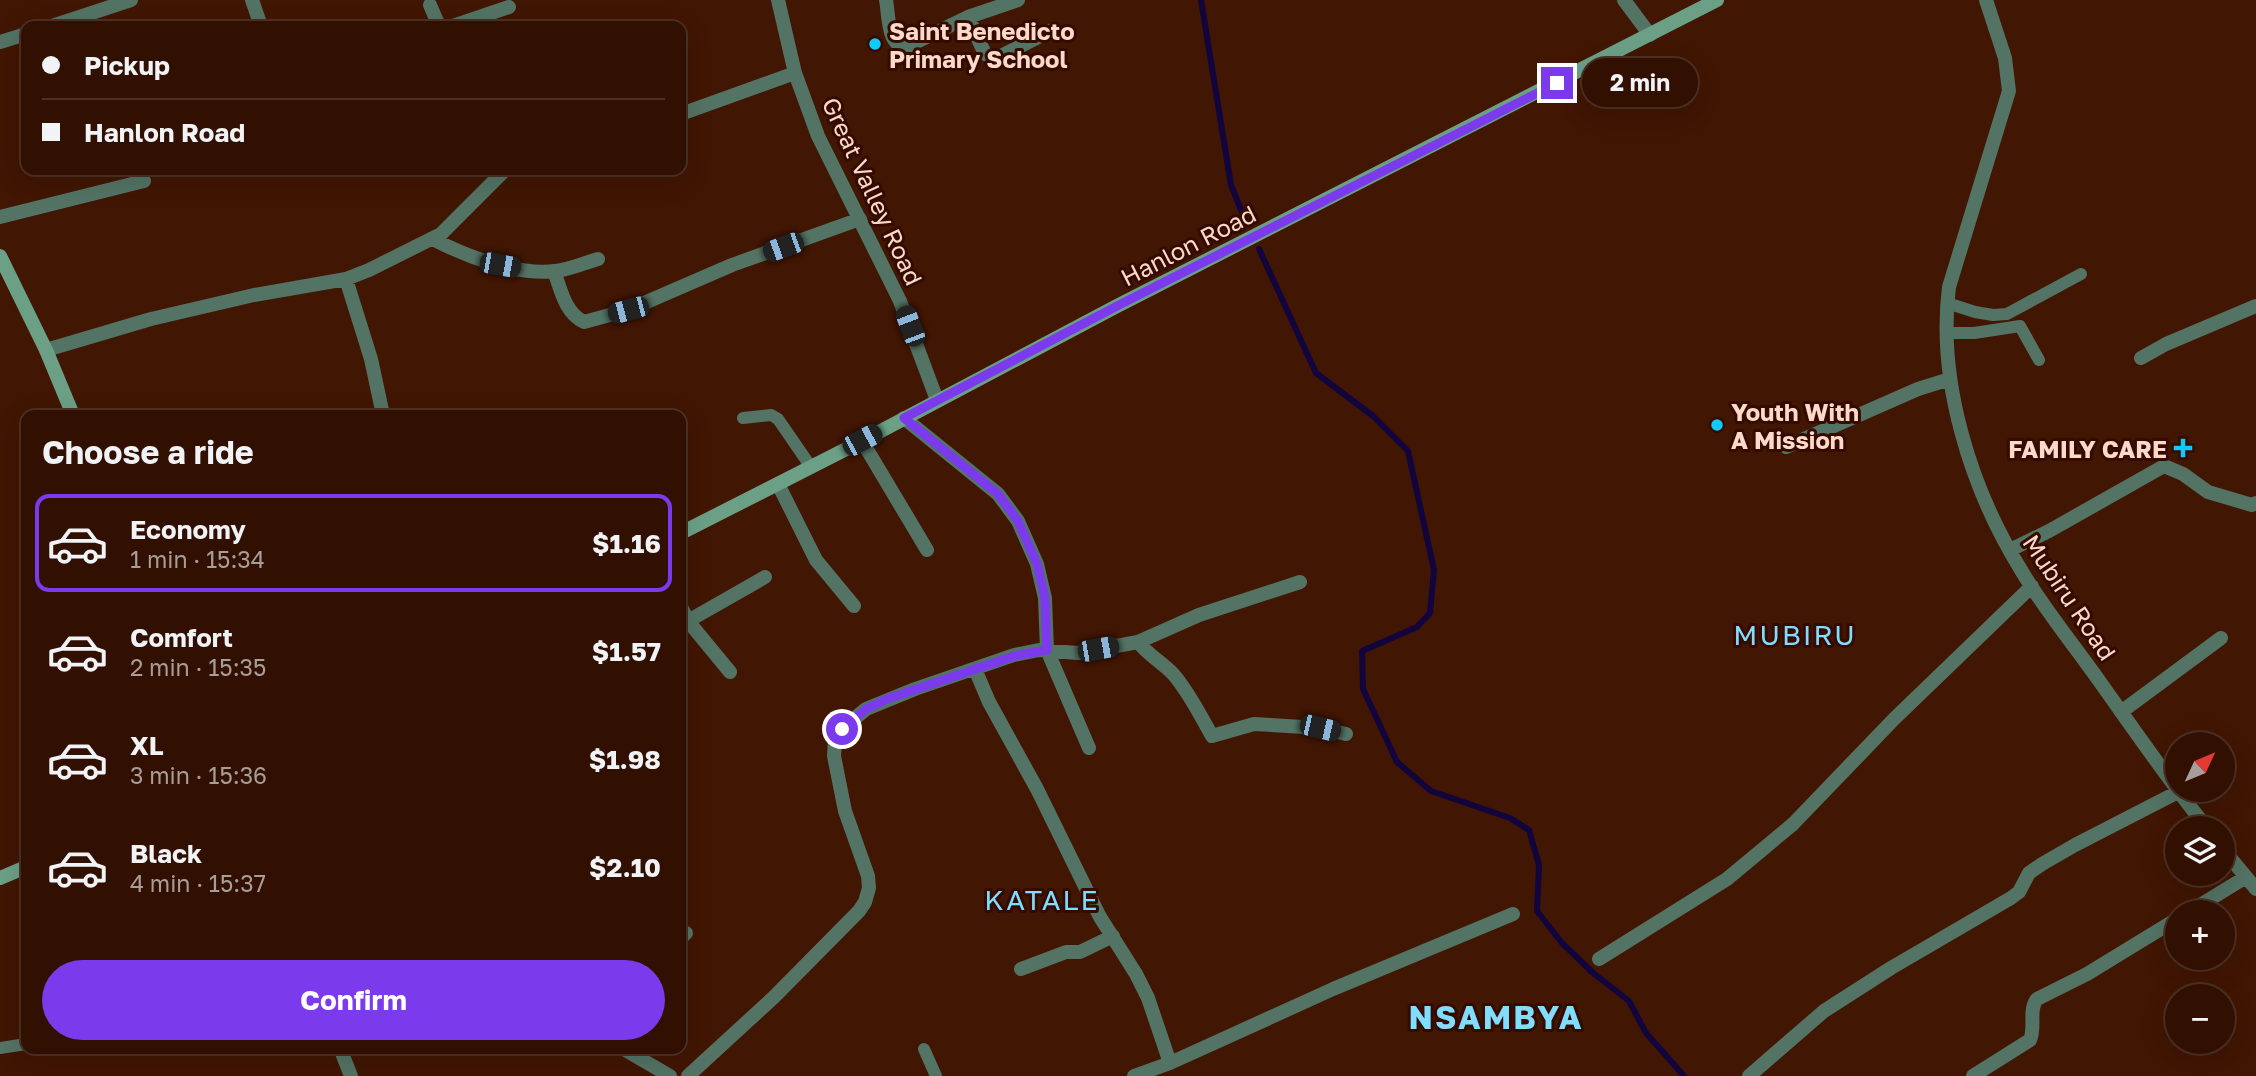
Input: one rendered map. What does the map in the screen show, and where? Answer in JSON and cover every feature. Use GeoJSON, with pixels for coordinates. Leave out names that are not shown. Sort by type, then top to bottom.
{"type":"FeatureCollection","features":[{"type":"Feature","properties":{"kind":"main road","name":"Hanlon Road"},"geometry":{"type":"LineString","coordinates":[[686,530],[1717,0]]}},
{"type":"Feature","properties":{"kind":"main road"},"geometry":{"type":"LineString","coordinates":[[0,258],[46,350],[71,410]]}},
{"type":"Feature","properties":{"kind":"main road"},"geometry":{"type":"LineString","coordinates":[[0,878],[21,869]]}},
{"type":"Feature","properties":{"kind":"street"},"geometry":{"type":"LineString","coordinates":[[67,21],[131,0]]}},
{"type":"Feature","properties":{"kind":"street"},"geometry":{"type":"LineString","coordinates":[[252,0],[259,21]]}},
{"type":"Feature","properties":{"kind":"street","name":"Great Valley Road"},"geometry":{"type":"LineString","coordinates":[[778,0],[795,74],[818,136],[901,301],[937,400]]}},
{"type":"Feature","properties":{"kind":"street"},"geometry":{"type":"LineString","coordinates":[[886,0],[893,42],[899,47],[906,47],[968,17],[1018,0]]}},
{"type":"Feature","properties":{"kind":"street"},"geometry":{"type":"LineString","coordinates":[[1624,0],[1650,35]]}},
{"type":"Feature","properties":{"kind":"street","name":"Mubiru Road"},"geometry":{"type":"LineString","coordinates":[[1986,0],[2005,58],[2009,91],[1949,287],[1947,333],[1950,379],[1965,443],[1985,497],[2010,550],[2032,586],[2165,773]]}},
{"type":"Feature","properties":{"kind":"street"},"geometry":{"type":"LineString","coordinates":[[430,5],[437,21]]}},
{"type":"Feature","properties":{"kind":"street"},"geometry":{"type":"LineString","coordinates":[[468,21],[509,7]]}},
{"type":"Feature","properties":{"kind":"street"},"geometry":{"type":"LineString","coordinates":[[968,17],[985,54],[995,60],[1054,29]]}},
{"type":"Feature","properties":{"kind":"street"},"geometry":{"type":"LineString","coordinates":[[0,42],[21,36]]}},
{"type":"Feature","properties":{"kind":"street"},"geometry":{"type":"LineString","coordinates":[[686,112],[795,74]]}},
{"type":"Feature","properties":{"kind":"street"},"geometry":{"type":"LineString","coordinates":[[485,175],[490,185]]}},
{"type":"Feature","properties":{"kind":"street"},"geometry":{"type":"LineString","coordinates":[[46,350],[212,304],[346,279],[391,261],[448,229],[500,175]]}},
{"type":"Feature","properties":{"kind":"street"},"geometry":{"type":"LineString","coordinates":[[0,217],[144,181]]}},
{"type":"Feature","properties":{"kind":"street"},"geometry":{"type":"LineString","coordinates":[[554,271],[569,310],[584,322],[628,310],[732,265],[860,219]]}},
{"type":"Feature","properties":{"kind":"street"},"geometry":{"type":"LineString","coordinates":[[433,239],[475,259],[527,270],[554,271],[597,259]]}},
{"type":"Feature","properties":{"kind":"street"},"geometry":{"type":"LineString","coordinates":[[346,279],[371,359],[382,410]]}},
{"type":"Feature","properties":{"kind":"street"},"geometry":{"type":"LineString","coordinates":[[2141,358],[2166,344],[2256,306]]}},
{"type":"Feature","properties":{"kind":"street"},"geometry":{"type":"LineString","coordinates":[[1786,447],[1918,388],[1950,379]]}},
{"type":"Feature","properties":{"kind":"street"},"geometry":{"type":"LineString","coordinates":[[904,418],[998,494],[1018,521],[1037,564],[1045,598],[1047,650],[1088,748]]}},
{"type":"Feature","properties":{"kind":"street"},"geometry":{"type":"LineString","coordinates":[[862,440],[927,550]]}},
{"type":"Feature","properties":{"kind":"street"},"geometry":{"type":"LineString","coordinates":[[2010,550],[2164,466],[2183,474],[2208,492],[2252,505],[2256,503]]}},
{"type":"Feature","properties":{"kind":"street"},"geometry":{"type":"LineString","coordinates":[[778,484],[816,560],[854,606]]}},
{"type":"Feature","properties":{"kind":"street"},"geometry":{"type":"LineString","coordinates":[[688,621],[765,577]]}},
{"type":"Feature","properties":{"kind":"street"},"geometry":{"type":"LineString","coordinates":[[688,1076],[783,988],[865,902],[869,888],[868,876],[845,811],[834,756],[835,740],[842,729],[866,709],[887,699],[1014,656],[1047,650],[1078,653],[1138,642],[1199,615],[1300,582]]}},
{"type":"Feature","properties":{"kind":"street"},"geometry":{"type":"LineString","coordinates":[[1599,959],[1733,875],[1793,824],[1894,719],[2032,586]]}},
{"type":"Feature","properties":{"kind":"street"},"geometry":{"type":"LineString","coordinates":[[686,617],[730,672]]}},
{"type":"Feature","properties":{"kind":"street"},"geometry":{"type":"LineString","coordinates":[[2122,712],[2221,638]]}},
{"type":"Feature","properties":{"kind":"street"},"geometry":{"type":"LineString","coordinates":[[1138,642],[1172,673],[1188,693],[1212,736],[1254,724],[1320,728],[1346,734]]}},
{"type":"Feature","properties":{"kind":"street"},"geometry":{"type":"LineString","coordinates":[[975,669],[989,702],[1037,789],[1100,916],[1148,998],[1170,1063]]}},
{"type":"Feature","properties":{"kind":"street"},"geometry":{"type":"LineString","coordinates":[[1749,1076],[1824,1011],[1891,968],[2011,898],[2023,886],[2029,873],[2042,864],[2165,799]]}},
{"type":"Feature","properties":{"kind":"street","name":"Mubiru Road"},"geometry":{"type":"LineString","coordinates":[[2186,802],[2197,816]]}},
{"type":"Feature","properties":{"kind":"street"},"geometry":{"type":"LineString","coordinates":[[2235,864],[2256,889]]}},
{"type":"Feature","properties":{"kind":"street"},"geometry":{"type":"LineString","coordinates":[[2209,900],[2246,877]]}},
{"type":"Feature","properties":{"kind":"street"},"geometry":{"type":"LineString","coordinates":[[1134,1076],[1170,1063],[1333,989],[1513,914]]}},
{"type":"Feature","properties":{"kind":"street"},"geometry":{"type":"LineString","coordinates":[[1973,1076],[2030,1040],[2033,1034],[2032,1009],[2037,999],[2087,974],[2165,926]]}},
{"type":"Feature","properties":{"kind":"street"},"geometry":{"type":"LineString","coordinates":[[1021,969],[1066,953],[1080,952],[1112,936]]}},
{"type":"Feature","properties":{"kind":"street"},"geometry":{"type":"LineString","coordinates":[[342,1054],[351,1076]]}},
{"type":"Feature","properties":{"kind":"street"},"geometry":{"type":"LineString","coordinates":[[632,1054],[670,1076]]}},
{"type":"Feature","properties":{"kind":"lane"},"geometry":{"type":"LineString","coordinates":[[1947,303],[1975,312],[2007,314],[2081,274]]}},
{"type":"Feature","properties":{"kind":"lane"},"geometry":{"type":"LineString","coordinates":[[1947,333],[1974,334],[2020,326],[2039,360]]}},
{"type":"Feature","properties":{"kind":"lane"},"geometry":{"type":"LineString","coordinates":[[743,418],[771,415],[778,419],[811,467]]}},
{"type":"Feature","properties":{"kind":"lane"},"geometry":{"type":"LineString","coordinates":[[0,1048],[21,1045]]}},
{"type":"Feature","properties":{"kind":"lane"},"geometry":{"type":"LineString","coordinates":[[924,1049],[936,1076]]}},
{"type":"Feature","properties":{"kind":"waterway"},"geometry":{"type":"LineString","coordinates":[[1201,0],[1231,185],[1246,222]]}},
{"type":"Feature","properties":{"kind":"waterway"},"geometry":{"type":"LineString","coordinates":[[1259,249],[1316,373],[1373,416],[1408,451],[1434,570],[1430,613],[1417,627],[1362,651],[1363,689],[1397,762],[1431,791],[1510,818],[1529,830],[1539,865],[1537,911],[1562,943],[1592,972],[1629,1001],[1646,1033],[1684,1076]]}},
{"type":"Feature","properties":{"kind":"place","name":"Saint Benedicto Primary School"},"geometry":{"type":"Point","coordinates":[875,44]}},
{"type":"Feature","properties":{"kind":"place","name":"Youth With A Mission"},"geometry":{"type":"Point","coordinates":[1717,425]}},
{"type":"Feature","properties":{"kind":"place","name":"FAMILY CARE"},"geometry":{"type":"Point","coordinates":[2183,448]}},
{"type":"Feature","properties":{"kind":"district","name":"MUBIRU"},"geometry":{"type":"Point","coordinates":[1795,634]}},
{"type":"Feature","properties":{"kind":"district","name":"KATALE"},"geometry":{"type":"Point","coordinates":[1042,899]}},
{"type":"Feature","properties":{"kind":"district","name":"NSAMBYA"},"geometry":{"type":"Point","coordinates":[1496,1017]}},
{"type":"Feature","properties":{"kind":"route"},"geometry":{"type":"LineString","coordinates":[[842,729],[866,709],[887,699],[1014,656],[1047,650],[1045,598],[1037,564],[1018,521],[998,494],[904,418],[1117,306],[1557,83]]}}]}
